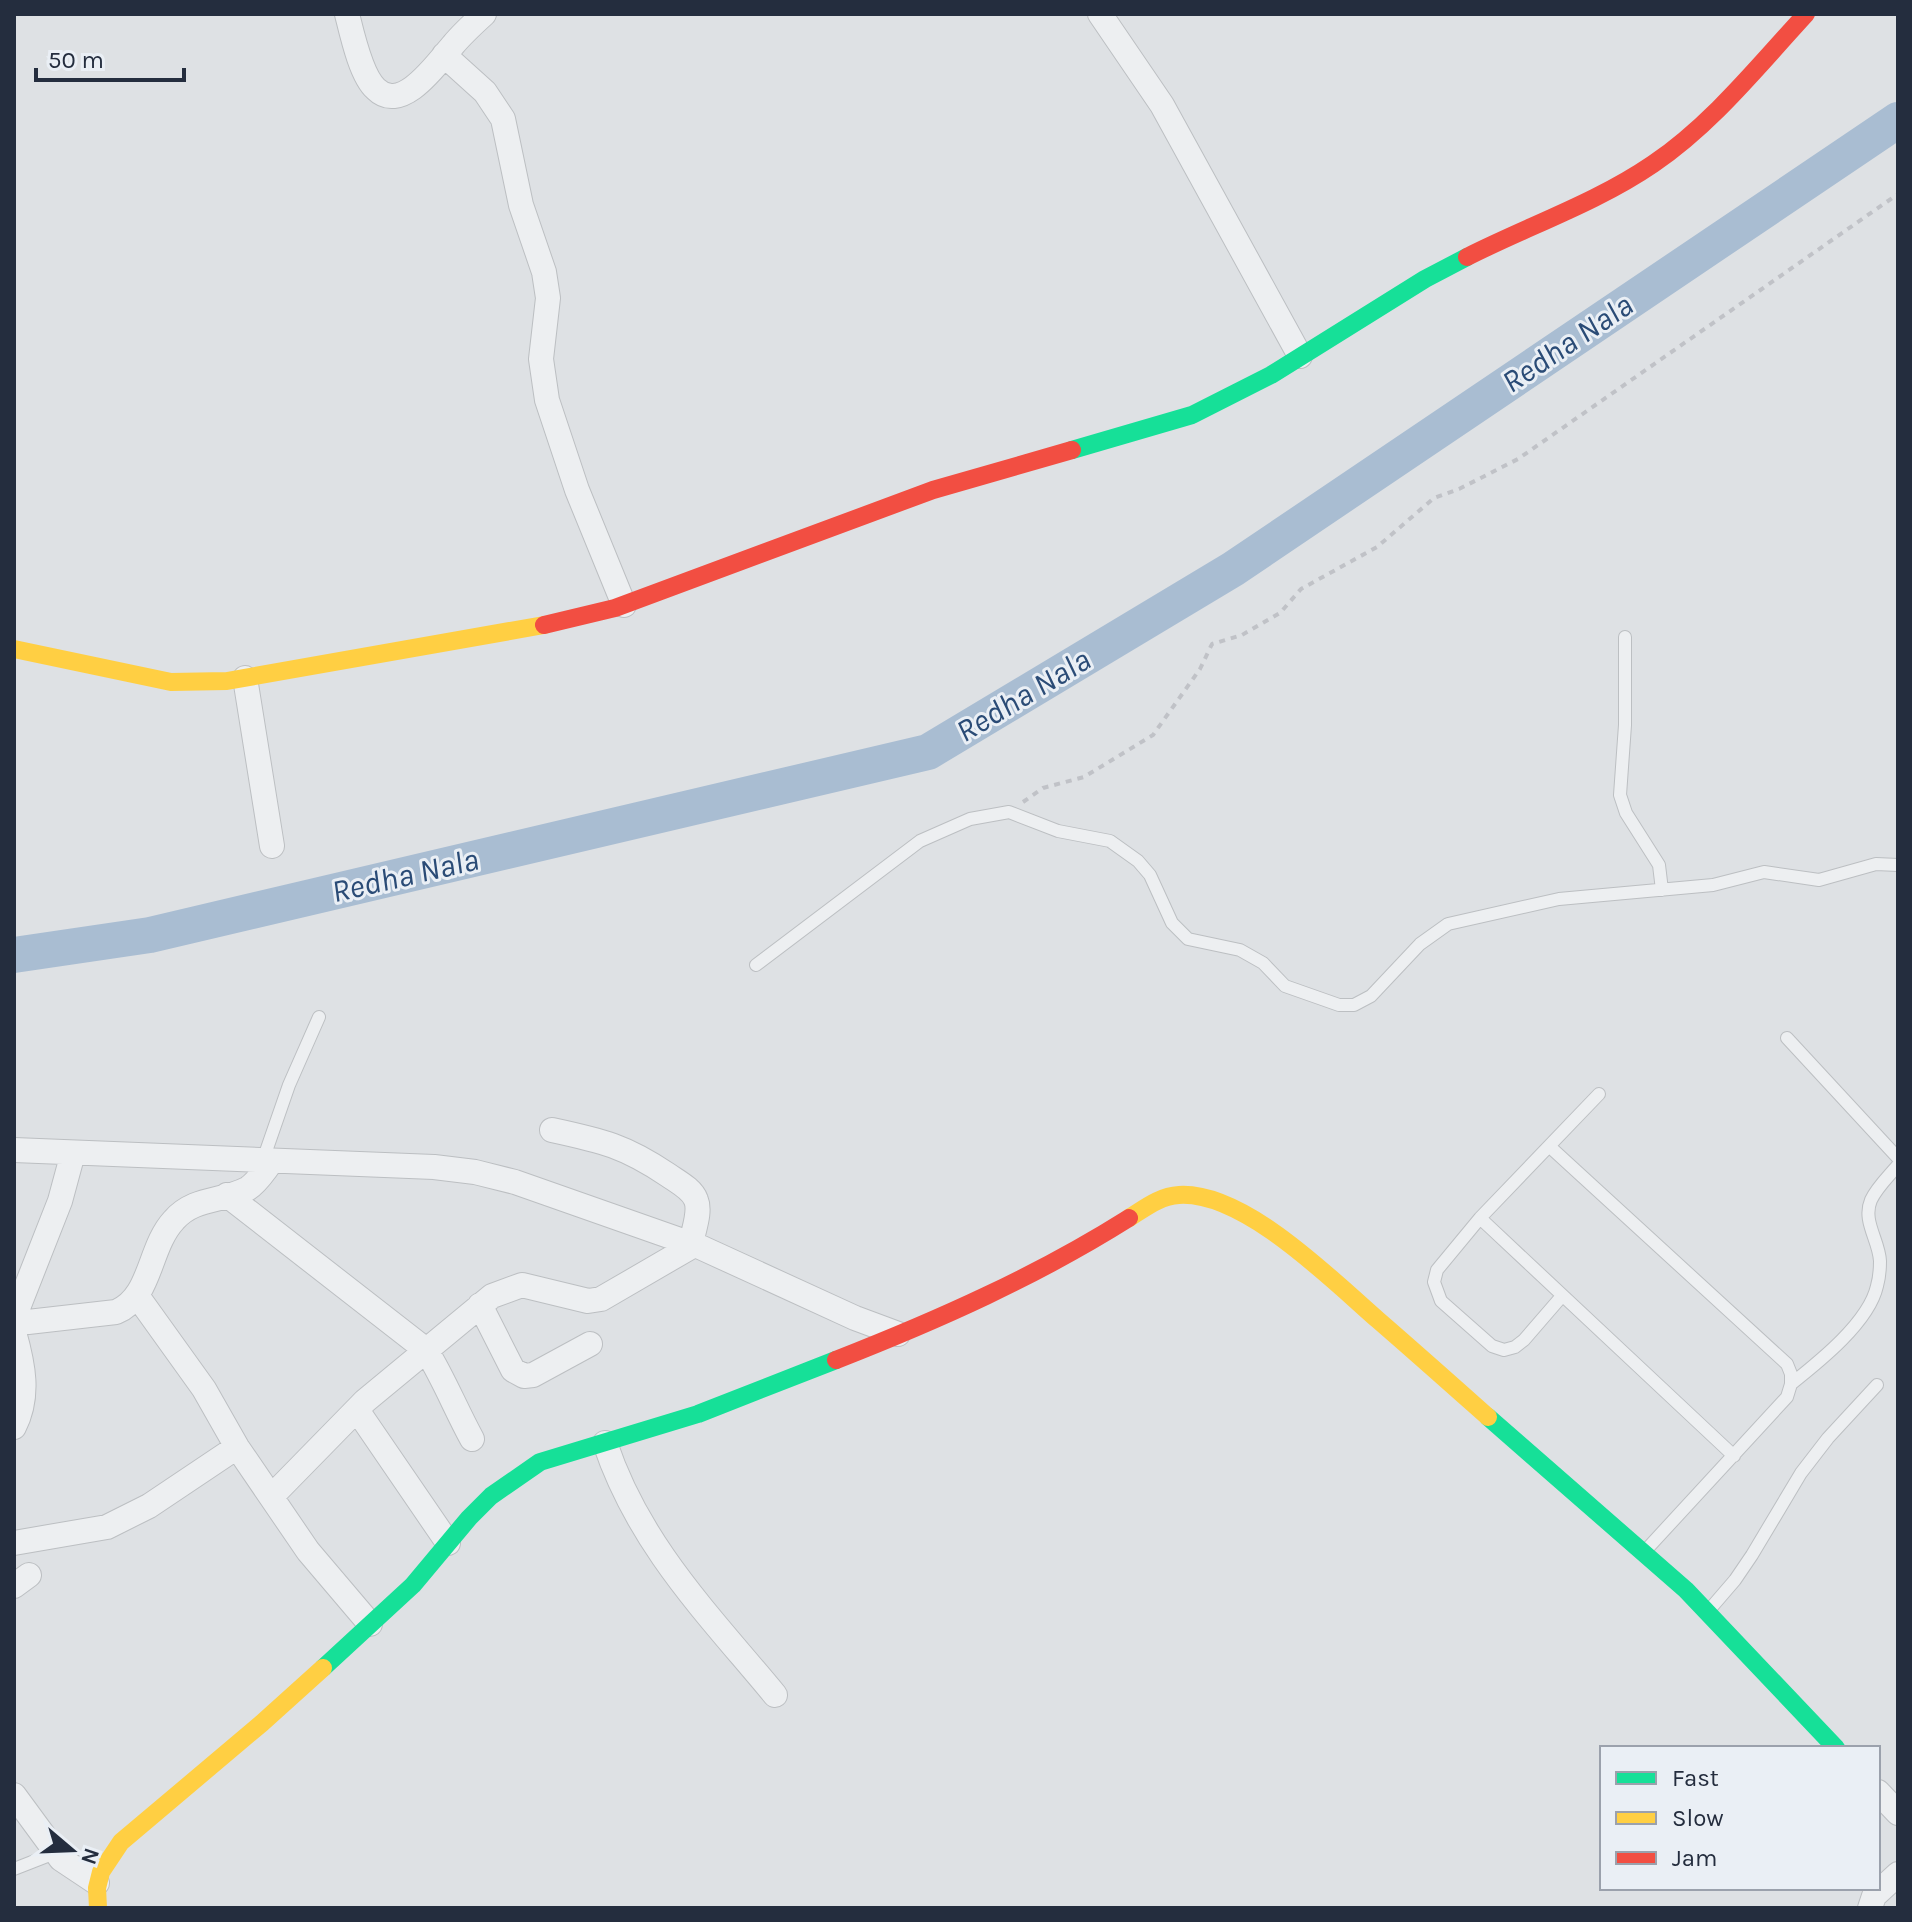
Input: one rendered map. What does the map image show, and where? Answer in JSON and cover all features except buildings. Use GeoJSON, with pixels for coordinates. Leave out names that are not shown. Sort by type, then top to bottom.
{"type":"FeatureCollection","features":[{"type":"Feature","properties":{"kind":"street"},"geometry":{"type":"LineString","coordinates":[[347,14],[367,76],[374,89],[385,96],[405,92],[431,74],[444,55],[484,14]]}},
{"type":"Feature","properties":{"kind":"street"},"geometry":{"type":"LineString","coordinates":[[1100,14],[1162,105],[1300,356]]}},
{"type":"Feature","properties":{"kind":"street"},"geometry":{"type":"LineString","coordinates":[[14,649],[174,683],[227,681],[562,622],[624,605],[933,490],[1192,415],[1271,375],[1425,279],[1514,233],[1595,198],[1653,164],[1701,126],[1806,14]]}},
{"type":"Feature","properties":{"kind":"street"},"geometry":{"type":"LineString","coordinates":[[444,55],[485,92],[503,119],[521,205],[544,272],[548,298],[541,359],[547,400],[577,490],[624,605]]}},
{"type":"Feature","properties":{"kind":"street"},"geometry":{"type":"LineString","coordinates":[[245,678],[272,846]]}},
{"type":"Feature","properties":{"kind":"street"},"geometry":{"type":"LineString","coordinates":[[272,1496],[357,1410],[492,1296],[522,1285],[588,1301],[601,1299],[692,1244],[698,1206],[696,1198],[687,1188],[639,1156],[612,1143],[552,1130]]}},
{"type":"Feature","properties":{"kind":"street"},"geometry":{"type":"LineString","coordinates":[[14,1150],[434,1167],[475,1172],[515,1182],[692,1244],[855,1318],[898,1334]]}},
{"type":"Feature","properties":{"kind":"street"},"geometry":{"type":"LineString","coordinates":[[73,1153],[60,1201],[14,1319],[28,1322],[116,1312],[128,1307],[138,1297],[162,1234],[175,1218],[194,1204],[245,1190],[256,1182],[268,1160]]}},
{"type":"Feature","properties":{"kind":"street"},"geometry":{"type":"LineString","coordinates":[[227,1195],[426,1350],[445,1381],[472,1439]]}},
{"type":"Feature","properties":{"kind":"street"},"geometry":{"type":"LineString","coordinates":[[98,1908],[97,1883],[105,1860],[121,1842],[262,1723],[413,1585],[491,1496],[522,1473],[540,1462],[698,1414],[932,1322],[1070,1255],[1160,1199],[1179,1195],[1200,1197],[1233,1209],[1290,1243],[1707,1612],[1834,1746]]}},
{"type":"Feature","properties":{"kind":"street"},"geometry":{"type":"LineString","coordinates":[[138,1297],[204,1389],[237,1447],[308,1551],[370,1624]]}},
{"type":"Feature","properties":{"kind":"street"},"geometry":{"type":"LineString","coordinates":[[480,1305],[513,1370],[524,1376],[533,1375],[590,1344]]}},
{"type":"Feature","properties":{"kind":"street"},"geometry":{"type":"LineString","coordinates":[[14,1332],[25,1383],[19,1419],[14,1427]]}},
{"type":"Feature","properties":{"kind":"street"},"geometry":{"type":"LineString","coordinates":[[357,1410],[448,1543]]}},
{"type":"Feature","properties":{"kind":"street"},"geometry":{"type":"LineString","coordinates":[[605,1443],[617,1480],[631,1508],[669,1567],[775,1695]]}},
{"type":"Feature","properties":{"kind":"street"},"geometry":{"type":"LineString","coordinates":[[14,1543],[107,1527],[149,1506],[237,1447]]}},
{"type":"Feature","properties":{"kind":"street"},"geometry":{"type":"LineString","coordinates":[[1880,1794],[1898,1813]]}},
{"type":"Feature","properties":{"kind":"street"},"geometry":{"type":"LineString","coordinates":[[14,1795],[55,1853],[97,1883]]}},
{"type":"Feature","properties":{"kind":"street"},"geometry":{"type":"LineString","coordinates":[[1870,1908],[1874,1896],[1898,1874]]}},
{"type":"Feature","properties":{"kind":"lane"},"geometry":{"type":"LineString","coordinates":[[1625,637],[1625,725],[1620,795],[1626,813],[1659,865],[1662,890]]}},
{"type":"Feature","properties":{"kind":"lane"},"geometry":{"type":"LineString","coordinates":[[756,965],[920,841],[970,819],[1009,812],[1058,831],[1110,841],[1138,861],[1150,875],[1172,923],[1188,939],[1240,950],[1263,963],[1285,986],[1339,1005],[1354,1005],[1371,996],[1420,944],[1448,924],[1559,899],[1713,885],[1764,872],[1819,880],[1876,864],[1898,865]]}},
{"type":"Feature","properties":{"kind":"lane"},"geometry":{"type":"LineString","coordinates":[[268,1160],[289,1085],[319,1017]]}},
{"type":"Feature","properties":{"kind":"lane"},"geometry":{"type":"LineString","coordinates":[[1787,1038],[1898,1158]]}},
{"type":"Feature","properties":{"kind":"lane"},"geometry":{"type":"LineString","coordinates":[[1562,1296],[1524,1340],[1504,1350],[1492,1346],[1441,1301],[1434,1282],[1437,1270],[1480,1218],[1599,1094]]}},
{"type":"Feature","properties":{"kind":"lane"},"geometry":{"type":"LineString","coordinates":[[1549,1146],[1787,1364],[1791,1374],[1787,1397],[1643,1553]]}},
{"type":"Feature","properties":{"kind":"lane"},"geometry":{"type":"LineString","coordinates":[[1791,1384],[1835,1346],[1872,1300],[1880,1260],[1868,1214],[1871,1201],[1898,1165]]}},
{"type":"Feature","properties":{"kind":"lane"},"geometry":{"type":"LineString","coordinates":[[1480,1218],[1734,1456]]}},
{"type":"Feature","properties":{"kind":"lane"},"geometry":{"type":"LineString","coordinates":[[1707,1612],[1752,1555],[1801,1473],[1828,1438],[1877,1385]]}},
{"type":"Feature","properties":{"kind":"lane"},"geometry":{"type":"LineString","coordinates":[[14,1869],[55,1853]]}},
{"type":"Feature","properties":{"kind":"path"},"geometry":{"type":"LineString","coordinates":[[1009,812],[1043,788],[1084,777],[1153,735],[1200,669],[1212,644],[1242,635],[1280,613],[1301,589],[1377,547],[1434,498],[1518,459],[1898,194]]}},
{"type":"Feature","properties":{"kind":"waterway","name":"Redha Nala"},"geometry":{"type":"LineString","coordinates":[[14,955],[150,935],[928,752],[1233,569],[1898,120]]}},
{"type":"Feature","properties":{"kind":"traffic: fast"},"geometry":{"type":"LineString","coordinates":[[1072,450],[1192,415],[1271,375],[1425,279],[1467,257]]}},
{"type":"Feature","properties":{"kind":"traffic: fast"},"geometry":{"type":"LineString","coordinates":[[323,1668],[413,1585],[491,1496],[540,1462],[698,1414],[836,1360]]}},
{"type":"Feature","properties":{"kind":"traffic: fast"},"geometry":{"type":"LineString","coordinates":[[1488,1417],[1686,1590],[1834,1746]]}},
{"type":"Feature","properties":{"kind":"traffic: slow"},"geometry":{"type":"LineString","coordinates":[[14,649],[171,682],[227,681],[544,625]]}},
{"type":"Feature","properties":{"kind":"traffic: slow"},"geometry":{"type":"LineString","coordinates":[[1129,1218],[1159,1200],[1179,1195],[1204,1198],[1231,1207],[1286,1241],[1312,1262],[1488,1417]]}},
{"type":"Feature","properties":{"kind":"traffic: slow"},"geometry":{"type":"LineString","coordinates":[[98,1908],[97,1888],[101,1872],[121,1842],[323,1668]]}},
{"type":"Feature","properties":{"kind":"traffic: jam"},"geometry":{"type":"LineString","coordinates":[[1467,257],[1585,202],[1653,164],[1715,113],[1806,14]]}},
{"type":"Feature","properties":{"kind":"traffic: jam"},"geometry":{"type":"LineString","coordinates":[[544,625],[615,608],[933,490],[1072,450]]}},
{"type":"Feature","properties":{"kind":"traffic: jam"},"geometry":{"type":"LineString","coordinates":[[836,1360],[986,1296],[1059,1259],[1129,1218]]}}]}
